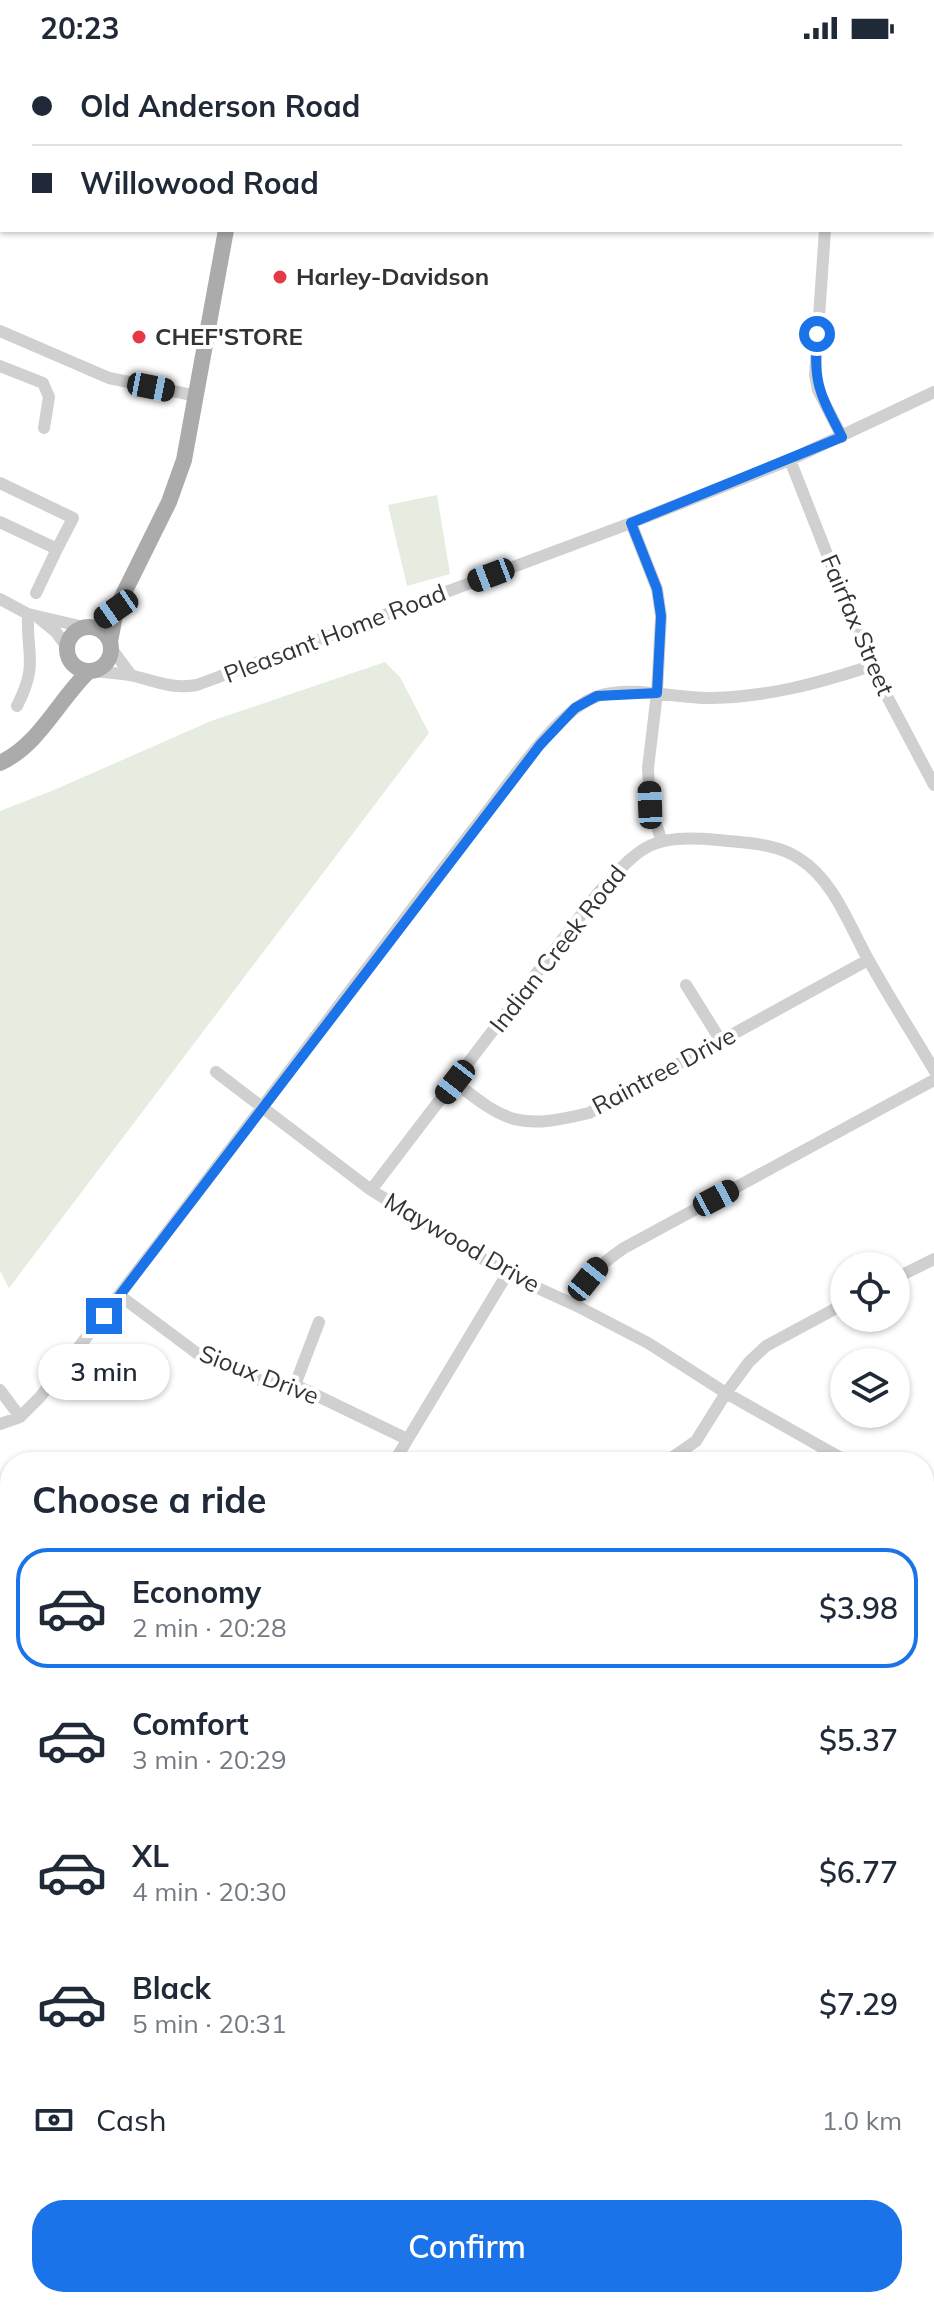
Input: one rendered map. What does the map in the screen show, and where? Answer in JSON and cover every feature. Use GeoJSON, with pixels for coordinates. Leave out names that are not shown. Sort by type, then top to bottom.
{"type":"FeatureCollection","features":[{"type":"Feature","properties":{"kind":"main road"},"geometry":{"type":"LineString","coordinates":[[0,763],[31,741],[64,698],[107,662],[116,609],[178,481],[191,437],[226,232]]}},
{"type":"Feature","properties":{"kind":"main road"},"geometry":{"type":"LineString","coordinates":[[64,698],[64,676],[73,633],[116,609]]}},
{"type":"Feature","properties":{"kind":"main road"},"geometry":{"type":"LineString","coordinates":[[87,627],[101,630],[111,645]]}},
{"type":"Feature","properties":{"kind":"main road"},"geometry":{"type":"LineString","coordinates":[[68,653],[80,670],[92,672]]}},
{"type":"Feature","properties":{"kind":"street"},"geometry":{"type":"LineString","coordinates":[[825,232],[815,375],[818,390],[842,437]]}},
{"type":"Feature","properties":{"kind":"street"},"geometry":{"type":"LineString","coordinates":[[0,331],[109,378],[197,396]]}},
{"type":"Feature","properties":{"kind":"street"},"geometry":{"type":"LineString","coordinates":[[0,366],[43,383],[49,397],[44,428]]}},
{"type":"Feature","properties":{"kind":"street","name":"Pleasant Home Road"},"geometry":{"type":"LineString","coordinates":[[92,672],[131,675],[162,686],[180,688],[197,685],[631,523],[790,460],[934,392]]}},
{"type":"Feature","properties":{"kind":"street","name":"Fairfax Street"},"geometry":{"type":"LineString","coordinates":[[790,460],[871,666],[934,785]]}},
{"type":"Feature","properties":{"kind":"street"},"geometry":{"type":"LineString","coordinates":[[0,483],[73,518],[36,593]]}},
{"type":"Feature","properties":{"kind":"street"},"geometry":{"type":"LineString","coordinates":[[0,522],[57,549]]}},
{"type":"Feature","properties":{"kind":"street"},"geometry":{"type":"LineString","coordinates":[[631,523],[657,589],[661,616],[657,693],[648,768],[650,805],[661,839],[702,839],[771,846],[799,858],[824,879],[934,1070]]}},
{"type":"Feature","properties":{"kind":"street"},"geometry":{"type":"LineString","coordinates":[[0,599],[32,615],[56,632],[68,653]]}},
{"type":"Feature","properties":{"kind":"street"},"geometry":{"type":"LineString","coordinates":[[32,615],[87,627]]}},
{"type":"Feature","properties":{"kind":"street"},"geometry":{"type":"LineString","coordinates":[[17,706],[32,664],[32,615]]}},
{"type":"Feature","properties":{"kind":"street"},"geometry":{"type":"LineString","coordinates":[[111,645],[131,675]]}},
{"type":"Feature","properties":{"kind":"street"},"geometry":{"type":"LineString","coordinates":[[0,1424],[20,1417],[40,1397],[540,745],[575,708],[597,696],[657,693],[709,698],[763,695],[871,666]]}},
{"type":"Feature","properties":{"kind":"street","name":"Indian Creek Road"},"geometry":{"type":"LineString","coordinates":[[371,1190],[598,893],[633,854],[661,839]]}},
{"type":"Feature","properties":{"kind":"street","name":"Raintree Drive"},"geometry":{"type":"LineString","coordinates":[[455,1082],[483,1105],[513,1120],[547,1123],[589,1113],[868,960]]}},
{"type":"Feature","properties":{"kind":"street"},"geometry":{"type":"LineString","coordinates":[[686,985],[721,1041]]}},
{"type":"Feature","properties":{"kind":"street","name":"Maywood Drive"},"geometry":{"type":"LineString","coordinates":[[216,1072],[371,1190],[507,1274],[648,1343],[726,1393],[830,1452]]}},
{"type":"Feature","properties":{"kind":"street"},"geometry":{"type":"LineString","coordinates":[[575,1305],[588,1279],[601,1264],[624,1248],[934,1080]]}},
{"type":"Feature","properties":{"kind":"street"},"geometry":{"type":"LineString","coordinates":[[910,1271],[934,1259]]}},
{"type":"Feature","properties":{"kind":"street"},"geometry":{"type":"LineString","coordinates":[[400,1452],[507,1274]]}},
{"type":"Feature","properties":{"kind":"street","name":"Sioux Drive"},"geometry":{"type":"LineString","coordinates":[[119,1295],[198,1354],[264,1382],[295,1385],[407,1439]]}},
{"type":"Feature","properties":{"kind":"street"},"geometry":{"type":"LineString","coordinates":[[680,1452],[696,1441],[726,1393],[749,1362],[766,1346],[830,1312]]}},
{"type":"Feature","properties":{"kind":"street"},"geometry":{"type":"LineString","coordinates":[[295,1385],[319,1322]]}},
{"type":"Feature","properties":{"kind":"street"},"geometry":{"type":"LineString","coordinates":[[0,1390],[20,1417]]}},
{"type":"Feature","properties":{"kind":"street"},"geometry":{"type":"LineString","coordinates":[[672,2308],[698,2308]]}},
{"type":"Feature","properties":{"kind":"shaded area"},"geometry":{"type":"Polygon","coordinates":[[[437,495],[450,574],[407,586],[388,505],[437,495]]]}},
{"type":"Feature","properties":{"kind":"shaded area"},"geometry":{"type":"Polygon","coordinates":[[[385,662],[400,677],[429,733],[9,1288],[0,1271],[0,811],[211,721],[385,662]]]}},
{"type":"Feature","properties":{"kind":"place","name":"Harley-Davidson"},"geometry":{"type":"Point","coordinates":[280,277]}},
{"type":"Feature","properties":{"kind":"place","name":"CHEF'STORE"},"geometry":{"type":"Point","coordinates":[139,337]}},
{"type":"Feature","properties":{"kind":"route"},"geometry":{"type":"LineString","coordinates":[[104,1316],[540,745],[575,708],[597,696],[657,693],[661,616],[657,589],[631,523],[842,437],[818,390],[815,375],[817,334]]}}]}
